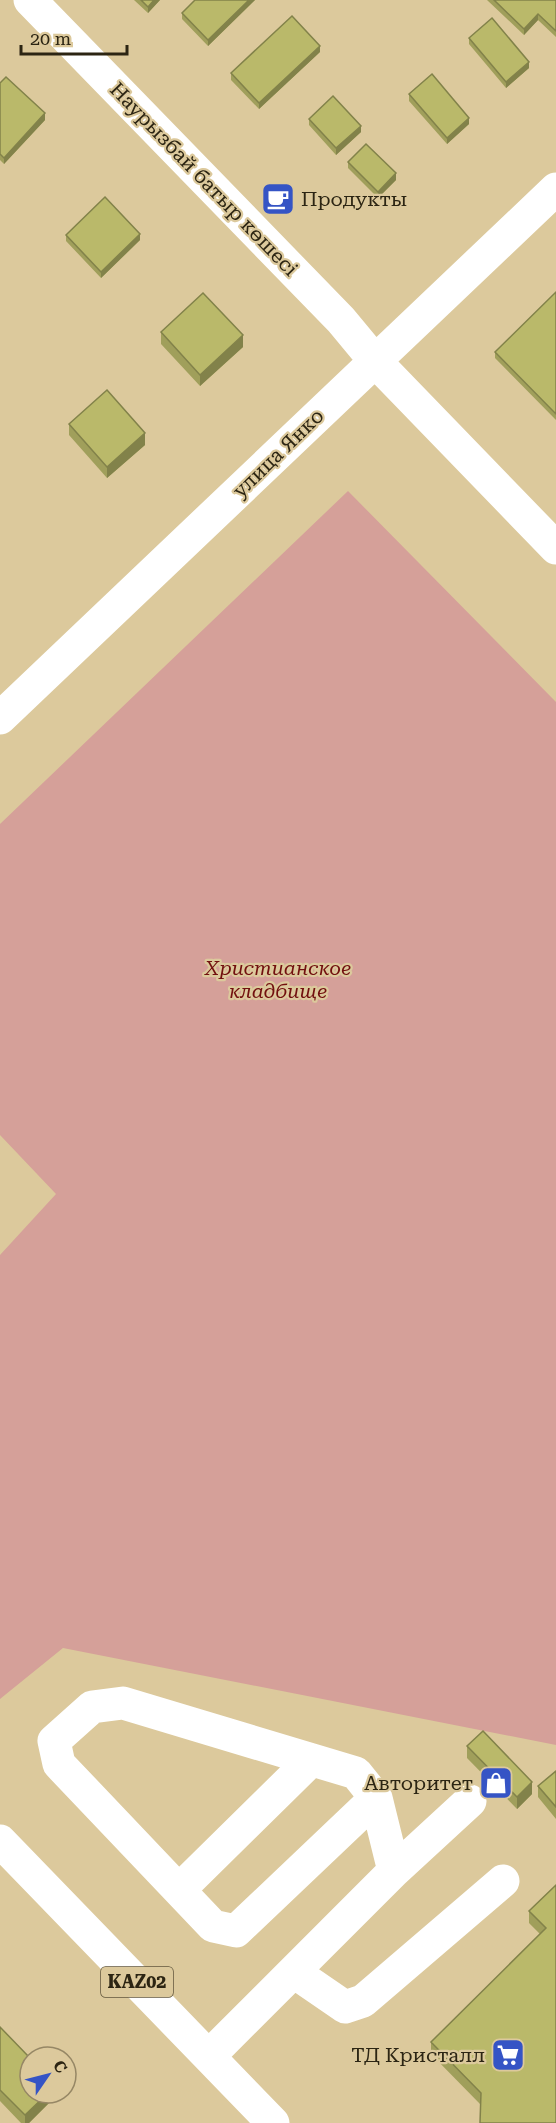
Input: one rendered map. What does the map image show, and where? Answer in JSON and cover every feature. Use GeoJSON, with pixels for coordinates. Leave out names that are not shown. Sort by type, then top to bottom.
{"type":"FeatureCollection","features":[{"type":"Feature","properties":{"kind":"main road","name":"Наурызбай батыр көшесі"},"geometry":{"type":"LineString","coordinates":[[30,0],[341,320],[375,361],[556,548]]}},
{"type":"Feature","properties":{"kind":"main road","name":"улица Янко"},"geometry":{"type":"LineString","coordinates":[[0,718],[556,189]]}},
{"type":"Feature","properties":{"kind":"main road"},"geometry":{"type":"LineString","coordinates":[[376,1798],[237,1931],[213,1926],[59,1764],[54,1741],[92,1707],[123,1703],[356,1773],[376,1798],[394,1871]]}},
{"type":"Feature","properties":{"kind":"main road"},"geometry":{"type":"LineString","coordinates":[[179,1890],[311,1760]]}},
{"type":"Feature","properties":{"kind":"main road"},"geometry":{"type":"LineString","coordinates":[[208,2056],[394,1871],[470,1801]]}},
{"type":"Feature","properties":{"kind":"main road","name":"KАZ02"},"geometry":{"type":"LineString","coordinates":[[0,1841],[273,2123]]}},
{"type":"Feature","properties":{"kind":"main road","name":"KАZ02"},"geometry":{"type":"LineString","coordinates":[[0,1864],[251,2123]]}},
{"type":"Feature","properties":{"kind":"main road"},"geometry":{"type":"LineString","coordinates":[[294,1972],[345,2007],[363,2001],[503,1881]]}},
{"type":"Feature","properties":{"kind":"green space","name":"Христианское кладбище"},"geometry":{"type":"Polygon","coordinates":[[[348,491],[556,702],[556,1745],[63,1648],[0,1699],[0,1255],[56,1194],[0,1135],[0,824],[348,491]]]}},
{"type":"Feature","properties":{"kind":"building"},"geometry":{"type":"Polygon","coordinates":[[[141,0],[154,0],[148,7],[141,0]]]}},
{"type":"Feature","properties":{"kind":"building"},"geometry":{"type":"Polygon","coordinates":[[[195,0],[249,0],[208,40],[182,13],[195,0]]]}},
{"type":"Feature","properties":{"kind":"building"},"geometry":{"type":"Polygon","coordinates":[[[494,0],[556,0],[556,31],[538,14],[524,29],[494,0]]]}},
{"type":"Feature","properties":{"kind":"building"},"geometry":{"type":"Polygon","coordinates":[[[292,16],[320,46],[259,103],[231,73],[292,16]]]}},
{"type":"Feature","properties":{"kind":"building"},"geometry":{"type":"Polygon","coordinates":[[[492,18],[529,62],[506,82],[469,38],[492,18]]]}},
{"type":"Feature","properties":{"kind":"building"},"geometry":{"type":"Polygon","coordinates":[[[432,74],[469,118],[447,138],[409,94],[432,74]]]}},
{"type":"Feature","properties":{"kind":"building"},"geometry":{"type":"Polygon","coordinates":[[[6,77],[45,113],[4,158],[0,154],[0,83],[6,77]]]}},
{"type":"Feature","properties":{"kind":"building"},"geometry":{"type":"Polygon","coordinates":[[[333,96],[361,126],[336,148],[309,119],[333,96]]]}},
{"type":"Feature","properties":{"kind":"building"},"geometry":{"type":"Polygon","coordinates":[[[366,144],[396,173],[378,192],[348,162],[366,144]]]}},
{"type":"Feature","properties":{"kind":"building"},"geometry":{"type":"Polygon","coordinates":[[[105,197],[140,234],[101,272],[66,235],[105,197]]]}},
{"type":"Feature","properties":{"kind":"building"},"geometry":{"type":"Polygon","coordinates":[[[556,292],[556,414],[495,352],[556,292]]]}},
{"type":"Feature","properties":{"kind":"building"},"geometry":{"type":"Polygon","coordinates":[[[203,293],[243,335],[200,375],[161,332],[203,293]]]}},
{"type":"Feature","properties":{"kind":"building"},"geometry":{"type":"Polygon","coordinates":[[[107,390],[145,433],[107,467],[69,424],[107,390]]]}},
{"type":"Feature","properties":{"kind":"building"},"geometry":{"type":"Polygon","coordinates":[[[483,1731],[532,1782],[517,1797],[467,1746],[483,1731]]]}},
{"type":"Feature","properties":{"kind":"building"},"geometry":{"type":"Polygon","coordinates":[[[556,1771],[556,1807],[538,1786],[556,1771]]]}},
{"type":"Feature","properties":{"kind":"building"},"geometry":{"type":"Polygon","coordinates":[[[556,1885],[556,2123],[480,2123],[481,2093],[431,2042],[546,1928],[529,1911],[556,1885]]]}},
{"type":"Feature","properties":{"kind":"building"},"geometry":{"type":"Polygon","coordinates":[[[0,2027],[18,2046],[18,2105],[35,2105],[25,2115],[0,2090],[0,2027]]]}},
{"type":"Feature","properties":{"kind":"place","name":"Продукты"},"geometry":{"type":"Point","coordinates":[278,199]}},
{"type":"Feature","properties":{"kind":"place","name":"Авторитет"},"geometry":{"type":"Point","coordinates":[496,1783]}},
{"type":"Feature","properties":{"kind":"place","name":"ТД Кристалл"},"geometry":{"type":"Point","coordinates":[508,2055]}}]}
